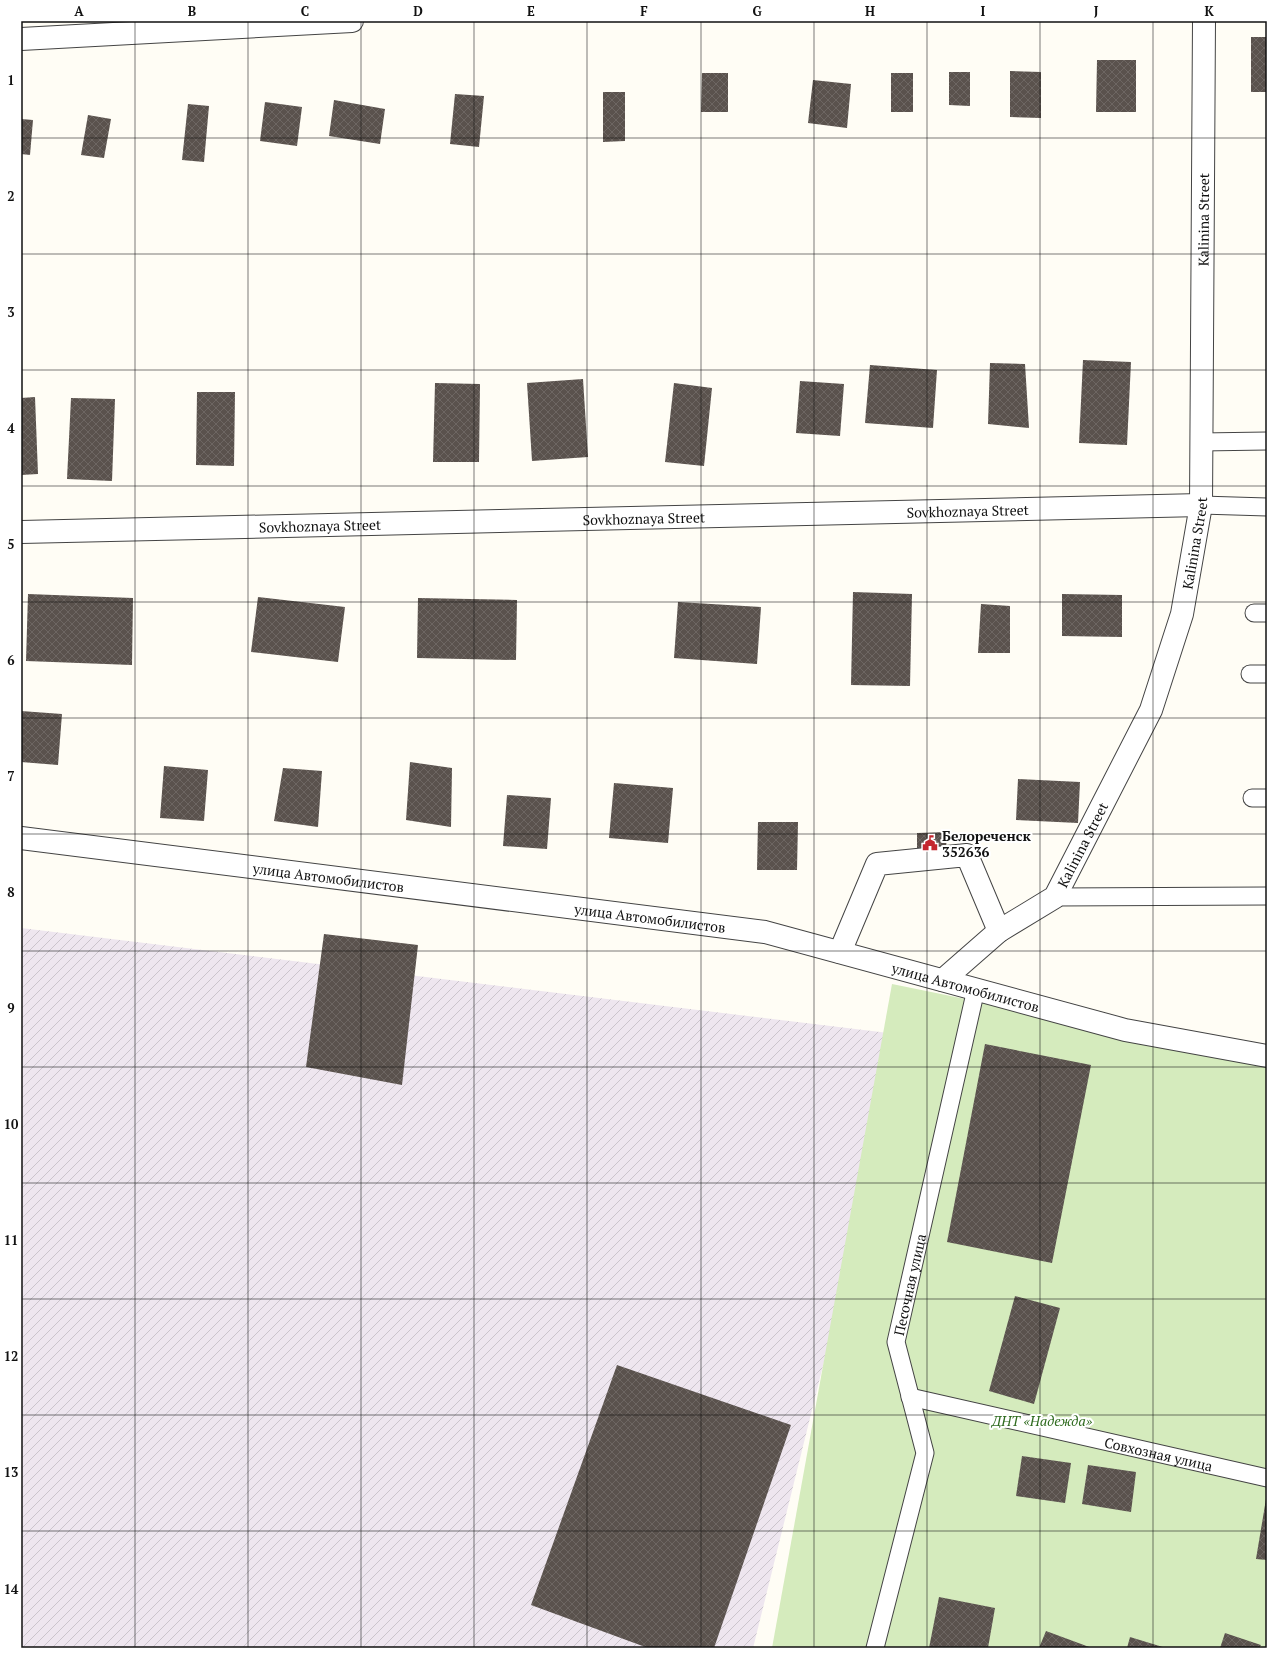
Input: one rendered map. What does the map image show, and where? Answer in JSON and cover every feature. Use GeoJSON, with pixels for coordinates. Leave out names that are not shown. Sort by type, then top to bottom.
{"type":"FeatureCollection","features":[{"type":"Feature","properties":{"kind":"street"},"geometry":{"type":"LineString","coordinates":[[21,39],[352,21]]}},
{"type":"Feature","properties":{"kind":"street","name":"Kalinina Street"},"geometry":{"type":"LineString","coordinates":[[943,980],[999,931],[1055,897],[1151,710],[1182,614],[1201,505],[1204,21]]}},
{"type":"Feature","properties":{"kind":"street","name":"Sovkhoznaya Street"},"geometry":{"type":"LineString","coordinates":[[21,532],[1201,505]]}},
{"type":"Feature","properties":{"kind":"street","name":"улица Автомобилистов"},"geometry":{"type":"LineString","coordinates":[[21,838],[765,932],[1126,1030],[1267,1056]]}},
{"type":"Feature","properties":{"kind":"street"},"geometry":{"type":"LineString","coordinates":[[840,952],[877,864],[967,856],[999,931]]}},
{"type":"Feature","properties":{"kind":"lane"},"geometry":{"type":"LineString","coordinates":[[1201,442],[1267,441]]}},
{"type":"Feature","properties":{"kind":"lane","name":"Sovkhoznaya Street"},"geometry":{"type":"LineString","coordinates":[[1201,505],[1267,507]]}},
{"type":"Feature","properties":{"kind":"lane"},"geometry":{"type":"LineString","coordinates":[[1250,674],[1267,674]]}},
{"type":"Feature","properties":{"kind":"lane"},"geometry":{"type":"LineString","coordinates":[[1055,897],[1267,896]]}},
{"type":"Feature","properties":{"kind":"lane","name":"Песочная улица"},"geometry":{"type":"LineString","coordinates":[[874,1648],[925,1453],[896,1342],[976,989]]}},
{"type":"Feature","properties":{"kind":"lane","name":"Совхозная улица"},"geometry":{"type":"LineString","coordinates":[[910,1397],[1267,1478]]}},
{"type":"Feature","properties":{"kind":"shaded area"},"geometry":{"type":"Polygon","coordinates":[[[21,928],[905,1035],[753,1648],[21,1648],[21,928]]]}},
{"type":"Feature","properties":{"kind":"green space","name":"ДНТ «Надежда»"},"geometry":{"type":"Polygon","coordinates":[[[892,984],[1267,1061],[1267,1648],[772,1648],[892,984]]]}},
{"type":"Feature","properties":{"kind":"building"},"geometry":{"type":"Polygon","coordinates":[[[1251,37],[1267,37],[1267,92],[1251,92],[1251,37]]]}},
{"type":"Feature","properties":{"kind":"building"},"geometry":{"type":"Polygon","coordinates":[[[1097,60],[1136,60],[1136,112],[1096,112],[1097,60]]]}},
{"type":"Feature","properties":{"kind":"building"},"geometry":{"type":"Polygon","coordinates":[[[1010,71],[1041,72],[1041,118],[1010,117],[1010,71]]]}},
{"type":"Feature","properties":{"kind":"building"},"geometry":{"type":"Polygon","coordinates":[[[949,72],[970,72],[970,106],[949,105],[949,72]]]}},
{"type":"Feature","properties":{"kind":"building"},"geometry":{"type":"Polygon","coordinates":[[[702,73],[728,73],[728,112],[701,112],[702,73]]]}},
{"type":"Feature","properties":{"kind":"building"},"geometry":{"type":"Polygon","coordinates":[[[891,73],[913,73],[913,112],[891,112],[891,73]]]}},
{"type":"Feature","properties":{"kind":"building"},"geometry":{"type":"Polygon","coordinates":[[[813,80],[851,84],[847,128],[808,123],[813,80]]]}},
{"type":"Feature","properties":{"kind":"building"},"geometry":{"type":"Polygon","coordinates":[[[603,92],[625,92],[625,141],[603,142],[603,92]]]}},
{"type":"Feature","properties":{"kind":"building"},"geometry":{"type":"Polygon","coordinates":[[[455,94],[484,96],[479,147],[450,144],[455,94]]]}},
{"type":"Feature","properties":{"kind":"building"},"geometry":{"type":"Polygon","coordinates":[[[334,100],[385,109],[380,144],[329,136],[334,100]]]}},
{"type":"Feature","properties":{"kind":"building"},"geometry":{"type":"Polygon","coordinates":[[[265,102],[302,107],[297,146],[260,141],[265,102]]]}},
{"type":"Feature","properties":{"kind":"building"},"geometry":{"type":"Polygon","coordinates":[[[188,104],[209,106],[204,162],[182,160],[188,104]]]}},
{"type":"Feature","properties":{"kind":"building"},"geometry":{"type":"Polygon","coordinates":[[[88,115],[111,119],[104,158],[81,155],[88,115]]]}},
{"type":"Feature","properties":{"kind":"building"},"geometry":{"type":"Polygon","coordinates":[[[21,119],[33,120],[30,155],[21,154],[21,119]]]}},
{"type":"Feature","properties":{"kind":"building"},"geometry":{"type":"Polygon","coordinates":[[[1083,360],[1131,362],[1127,445],[1079,443],[1083,360]]]}},
{"type":"Feature","properties":{"kind":"building"},"geometry":{"type":"Polygon","coordinates":[[[990,363],[1025,364],[1029,428],[988,424],[990,363]]]}},
{"type":"Feature","properties":{"kind":"building"},"geometry":{"type":"Polygon","coordinates":[[[870,365],[937,370],[933,428],[865,423],[870,365]]]}},
{"type":"Feature","properties":{"kind":"building"},"geometry":{"type":"Polygon","coordinates":[[[583,379],[588,457],[532,461],[527,383],[583,379]]]}},
{"type":"Feature","properties":{"kind":"building"},"geometry":{"type":"Polygon","coordinates":[[[800,381],[844,384],[840,436],[796,433],[800,381]]]}},
{"type":"Feature","properties":{"kind":"building"},"geometry":{"type":"Polygon","coordinates":[[[435,383],[480,384],[479,462],[433,462],[435,383]]]}},
{"type":"Feature","properties":{"kind":"building"},"geometry":{"type":"Polygon","coordinates":[[[674,383],[712,388],[704,466],[665,462],[674,383]]]}},
{"type":"Feature","properties":{"kind":"building"},"geometry":{"type":"Polygon","coordinates":[[[197,392],[235,392],[234,466],[196,465],[197,392]]]}},
{"type":"Feature","properties":{"kind":"building"},"geometry":{"type":"Polygon","coordinates":[[[35,397],[38,474],[21,475],[21,398],[35,397]]]}},
{"type":"Feature","properties":{"kind":"building"},"geometry":{"type":"Polygon","coordinates":[[[71,398],[115,399],[112,481],[67,479],[71,398]]]}},
{"type":"Feature","properties":{"kind":"building"},"geometry":{"type":"Polygon","coordinates":[[[853,592],[912,594],[910,686],[851,685],[853,592]]]}},
{"type":"Feature","properties":{"kind":"building"},"geometry":{"type":"Polygon","coordinates":[[[28,594],[133,598],[132,665],[26,661],[28,594]]]}},
{"type":"Feature","properties":{"kind":"building"},"geometry":{"type":"Polygon","coordinates":[[[1062,594],[1122,595],[1122,637],[1062,636],[1062,594]]]}},
{"type":"Feature","properties":{"kind":"building"},"geometry":{"type":"Polygon","coordinates":[[[258,597],[345,607],[338,662],[251,652],[258,597]]]}},
{"type":"Feature","properties":{"kind":"building"},"geometry":{"type":"Polygon","coordinates":[[[418,598],[517,600],[516,660],[417,658],[418,598]]]}},
{"type":"Feature","properties":{"kind":"building"},"geometry":{"type":"Polygon","coordinates":[[[678,602],[761,607],[757,664],[674,658],[678,602]]]}},
{"type":"Feature","properties":{"kind":"building"},"geometry":{"type":"Polygon","coordinates":[[[981,604],[1010,606],[1010,653],[978,653],[981,604]]]}},
{"type":"Feature","properties":{"kind":"building"},"geometry":{"type":"Polygon","coordinates":[[[21,711],[62,714],[58,765],[21,762],[21,711]]]}},
{"type":"Feature","properties":{"kind":"building"},"geometry":{"type":"Polygon","coordinates":[[[410,762],[452,768],[451,827],[406,820],[410,762]]]}},
{"type":"Feature","properties":{"kind":"building"},"geometry":{"type":"Polygon","coordinates":[[[164,766],[208,770],[204,821],[160,818],[164,766]]]}},
{"type":"Feature","properties":{"kind":"building"},"geometry":{"type":"Polygon","coordinates":[[[283,768],[322,771],[318,827],[274,821],[283,768]]]}},
{"type":"Feature","properties":{"kind":"building"},"geometry":{"type":"Polygon","coordinates":[[[1018,779],[1080,782],[1078,823],[1016,820],[1018,779]]]}},
{"type":"Feature","properties":{"kind":"building"},"geometry":{"type":"Polygon","coordinates":[[[614,783],[673,788],[668,843],[609,838],[614,783]]]}},
{"type":"Feature","properties":{"kind":"building"},"geometry":{"type":"Polygon","coordinates":[[[507,795],[551,798],[547,849],[503,846],[507,795]]]}},
{"type":"Feature","properties":{"kind":"building"},"geometry":{"type":"Polygon","coordinates":[[[758,822],[798,822],[797,870],[757,870],[758,822]]]}},
{"type":"Feature","properties":{"kind":"building"},"geometry":{"type":"Polygon","coordinates":[[[947,832],[946,850],[917,851],[917,833],[947,832]]]}},
{"type":"Feature","properties":{"kind":"building"},"geometry":{"type":"Polygon","coordinates":[[[324,934],[418,945],[402,1085],[306,1067],[324,934]]]}},
{"type":"Feature","properties":{"kind":"building"},"geometry":{"type":"Polygon","coordinates":[[[985,1044],[1091,1065],[1052,1263],[947,1242],[985,1044]]]}},
{"type":"Feature","properties":{"kind":"building"},"geometry":{"type":"Polygon","coordinates":[[[1015,1296],[1060,1308],[1034,1404],[989,1391],[1015,1296]]]}},
{"type":"Feature","properties":{"kind":"building"},"geometry":{"type":"Polygon","coordinates":[[[617,1365],[791,1425],[714,1648],[648,1648],[531,1605],[617,1365]]]}},
{"type":"Feature","properties":{"kind":"building"},"geometry":{"type":"Polygon","coordinates":[[[1022,1456],[1071,1463],[1065,1503],[1016,1496],[1022,1456]]]}},
{"type":"Feature","properties":{"kind":"building"},"geometry":{"type":"Polygon","coordinates":[[[1088,1465],[1136,1472],[1131,1512],[1082,1504],[1088,1465]]]}},
{"type":"Feature","properties":{"kind":"building"},"geometry":{"type":"Polygon","coordinates":[[[1267,1499],[1267,1560],[1256,1559],[1267,1499]]]}},
{"type":"Feature","properties":{"kind":"building"},"geometry":{"type":"Polygon","coordinates":[[[939,1597],[995,1608],[988,1648],[929,1648],[939,1597]]]}},
{"type":"Feature","properties":{"kind":"building"},"geometry":{"type":"Polygon","coordinates":[[[1046,1631],[1092,1648],[1039,1648],[1046,1631]]]}},
{"type":"Feature","properties":{"kind":"building"},"geometry":{"type":"Polygon","coordinates":[[[1225,1633],[1261,1645],[1259,1648],[1220,1648],[1225,1633]]]}},
{"type":"Feature","properties":{"kind":"building"},"geometry":{"type":"Polygon","coordinates":[[[1130,1637],[1166,1648],[1127,1648],[1130,1637]]]}},
{"type":"Feature","properties":{"kind":"place","name":"Белореченск 352636"},"geometry":{"type":"Point","coordinates":[930,843]}}]}
